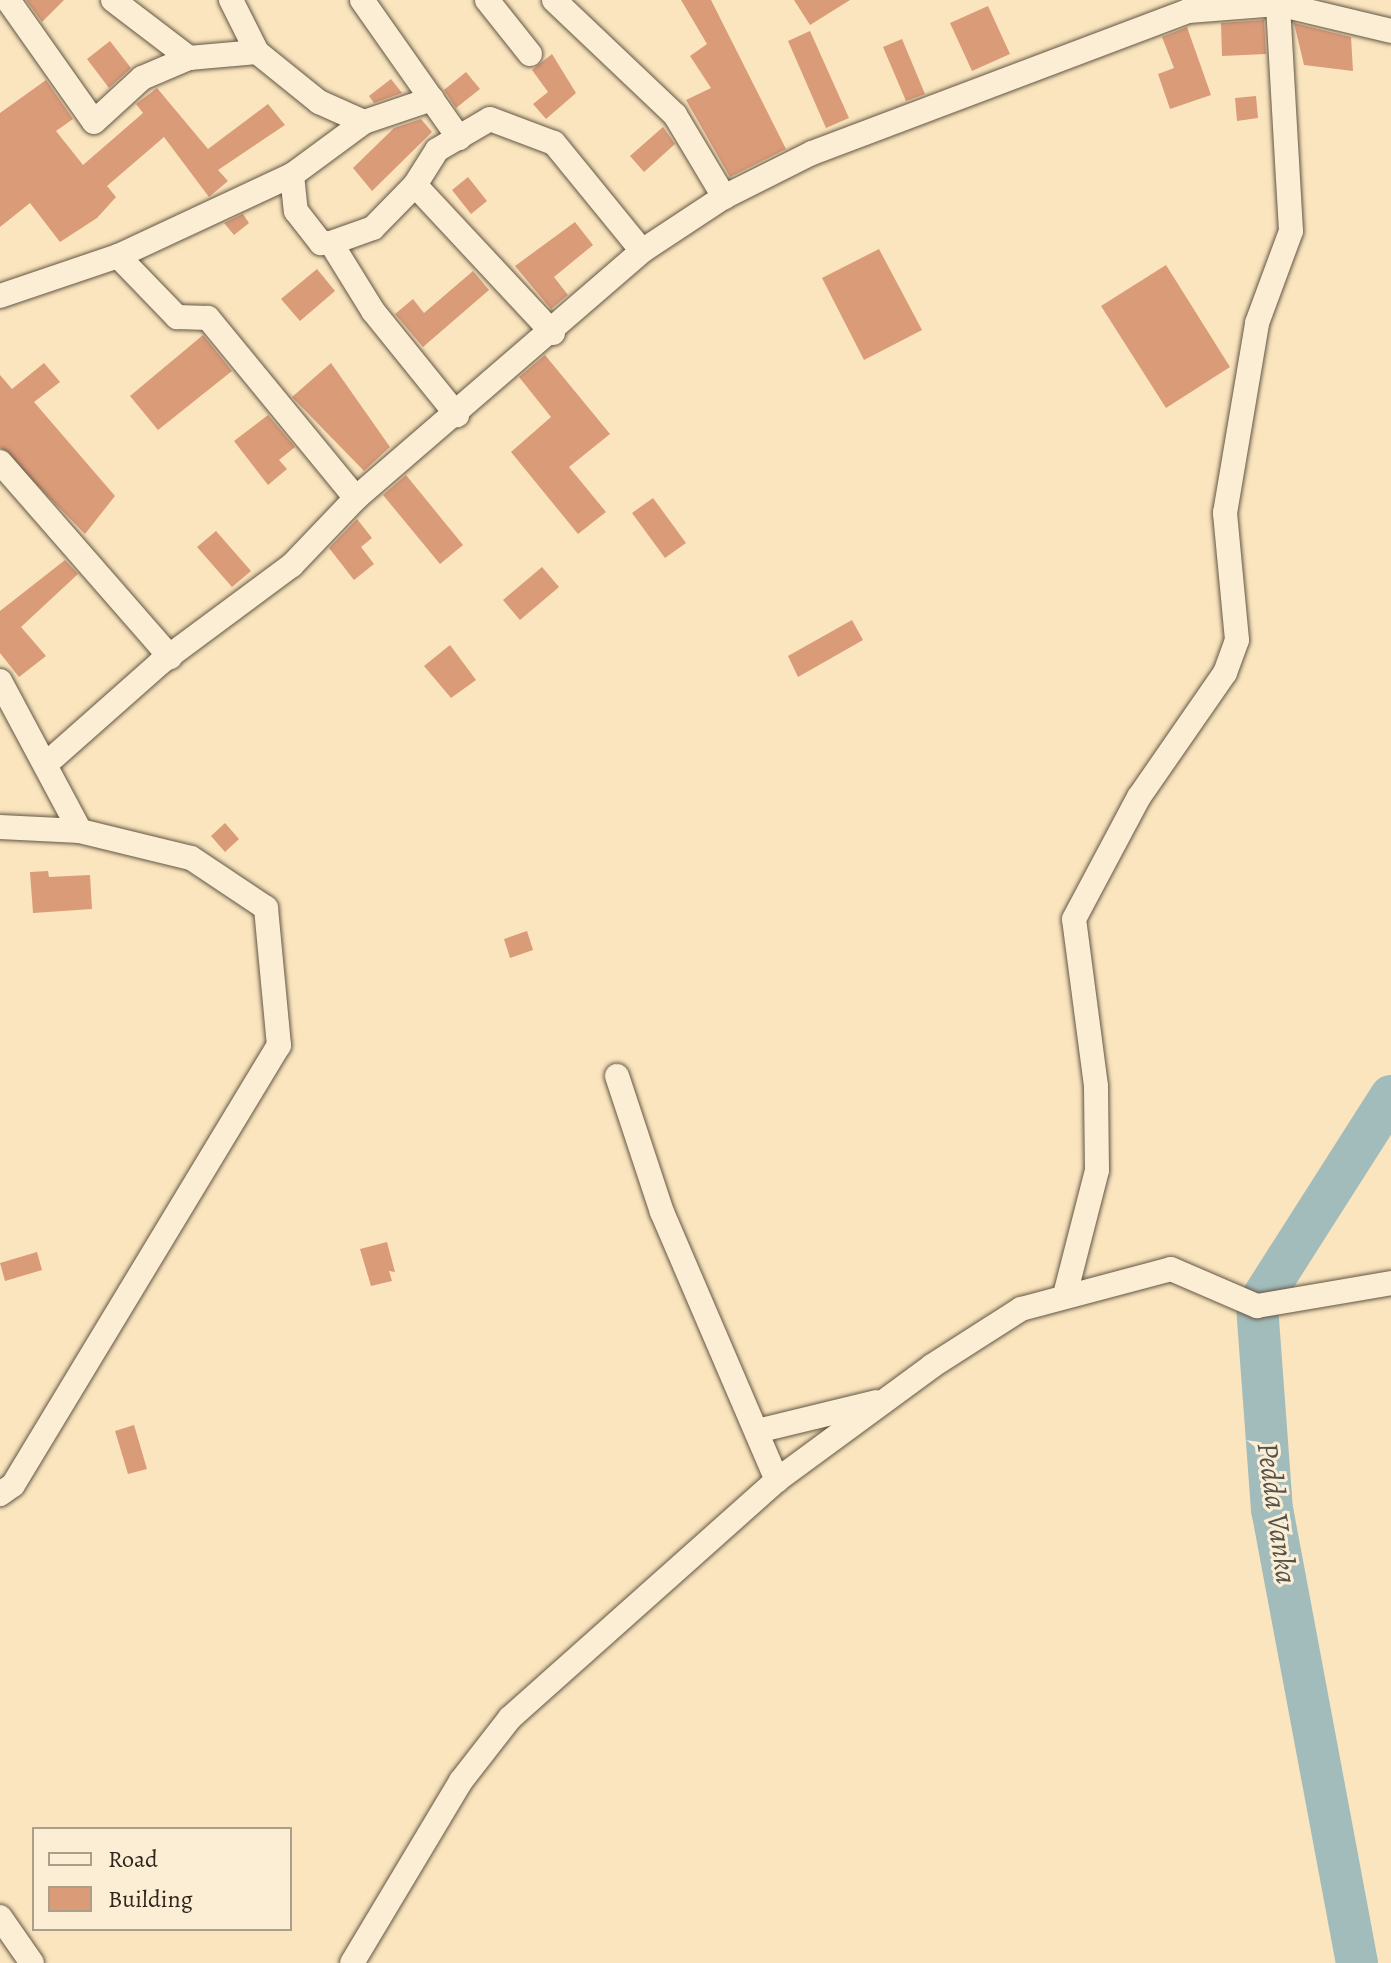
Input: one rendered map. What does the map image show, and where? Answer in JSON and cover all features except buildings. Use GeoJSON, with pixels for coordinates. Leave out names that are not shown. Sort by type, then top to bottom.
{"type":"FeatureCollection","features":[{"type":"Feature","properties":{"kind":"street"},"geometry":{"type":"LineString","coordinates":[[8,0],[94,122],[142,78],[189,58],[257,52]]}},
{"type":"Feature","properties":{"kind":"street"},"geometry":{"type":"LineString","coordinates":[[113,0],[189,58]]}},
{"type":"Feature","properties":{"kind":"street"},"geometry":{"type":"LineString","coordinates":[[231,0],[257,52],[319,102],[364,122]]}},
{"type":"Feature","properties":{"kind":"street"},"geometry":{"type":"LineString","coordinates":[[362,0],[459,138]]}},
{"type":"Feature","properties":{"kind":"street"},"geometry":{"type":"LineString","coordinates":[[487,0],[530,54]]}},
{"type":"Feature","properties":{"kind":"street"},"geometry":{"type":"LineString","coordinates":[[554,0],[675,115],[724,197]]}},
{"type":"Feature","properties":{"kind":"street"},"geometry":{"type":"LineString","coordinates":[[1066,1291],[1097,1170],[1096,1086],[1074,919],[1139,797],[1225,673],[1237,640],[1225,513],[1257,323],[1291,231],[1278,4]]}},
{"type":"Feature","properties":{"kind":"street"},"geometry":{"type":"LineString","coordinates":[[46,764],[170,657],[292,565],[356,498],[553,333],[642,251],[724,197],[842,142],[1011,84],[1065,52],[1188,11],[1278,4],[1391,31]]}},
{"type":"Feature","properties":{"kind":"street"},"geometry":{"type":"LineString","coordinates":[[0,296],[118,256],[292,175],[364,122],[432,99]]}},
{"type":"Feature","properties":{"kind":"street"},"geometry":{"type":"LineString","coordinates":[[292,175],[296,211],[321,243],[331,243],[373,228],[415,185],[437,150],[490,119],[554,143],[642,251]]}},
{"type":"Feature","properties":{"kind":"street"},"geometry":{"type":"LineString","coordinates":[[415,185],[553,333]]}},
{"type":"Feature","properties":{"kind":"street"},"geometry":{"type":"LineString","coordinates":[[331,243],[373,311],[457,415]]}},
{"type":"Feature","properties":{"kind":"street"},"geometry":{"type":"LineString","coordinates":[[118,256],[177,317],[208,318],[356,498]]}},
{"type":"Feature","properties":{"kind":"street"},"geometry":{"type":"LineString","coordinates":[[0,462],[170,657]]}},
{"type":"Feature","properties":{"kind":"street"},"geometry":{"type":"LineString","coordinates":[[0,681],[80,831]]}},
{"type":"Feature","properties":{"kind":"street"},"geometry":{"type":"LineString","coordinates":[[0,827],[80,831],[191,858],[266,908],[279,1045],[13,1485],[0,1494]]}},
{"type":"Feature","properties":{"kind":"street"},"geometry":{"type":"LineString","coordinates":[[617,1076],[662,1212],[777,1480]]}},
{"type":"Feature","properties":{"kind":"street"},"geometry":{"type":"LineString","coordinates":[[352,1963],[461,1781],[510,1718],[777,1480],[1021,1309],[1066,1291],[1171,1269],[1257,1306],[1391,1283]]}},
{"type":"Feature","properties":{"kind":"street"},"geometry":{"type":"LineString","coordinates":[[757,1431],[891,1398]]}},
{"type":"Feature","properties":{"kind":"street"},"geometry":{"type":"LineString","coordinates":[[0,1917],[32,1963]]}},
{"type":"Feature","properties":{"kind":"waterway","name":"Pedda Vanka"},"geometry":{"type":"LineString","coordinates":[[1357,1963],[1272,1510],[1257,1306],[1391,1096]]}}]}
